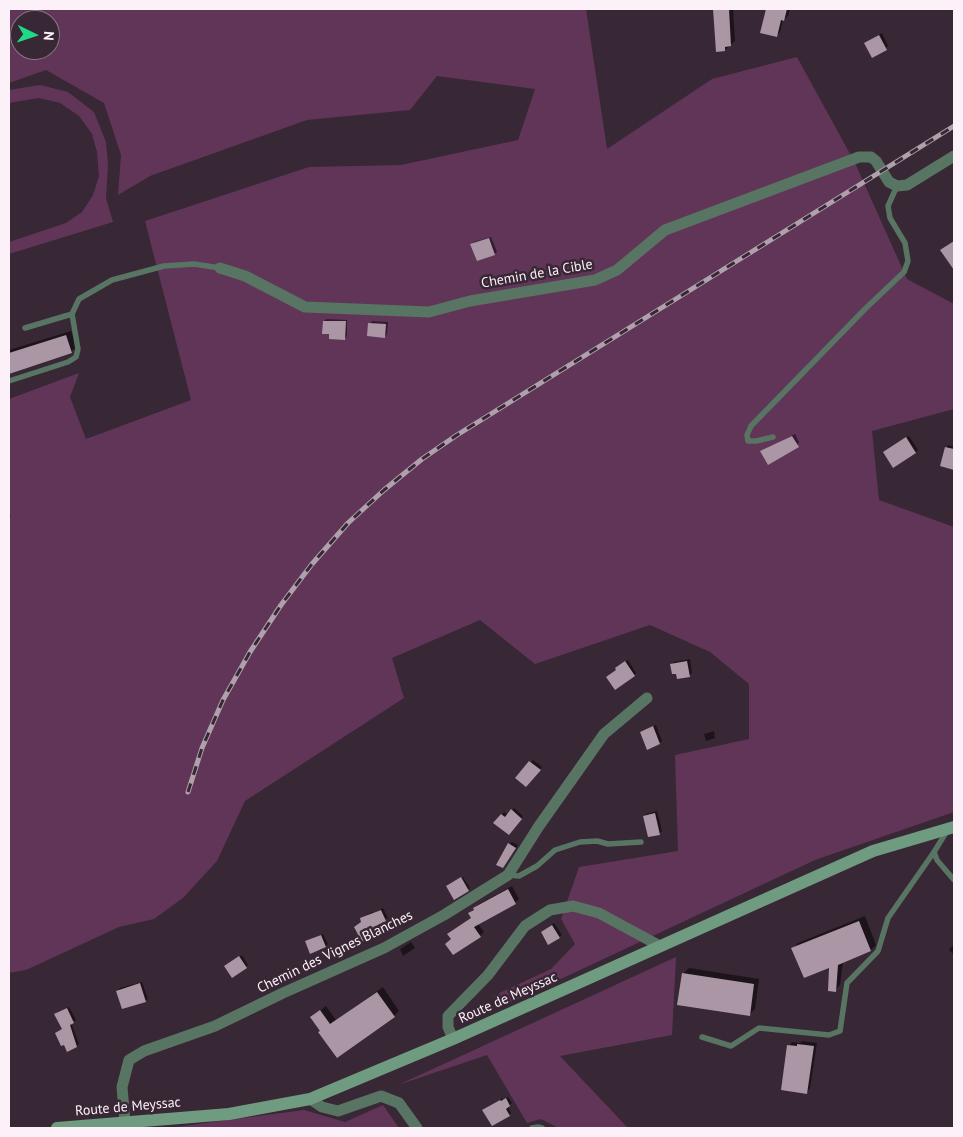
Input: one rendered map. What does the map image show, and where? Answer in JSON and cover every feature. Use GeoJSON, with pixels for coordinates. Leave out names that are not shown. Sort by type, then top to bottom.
{"type":"FeatureCollection","features":[{"type":"Feature","properties":{"kind":"main road","name":"Route de Meyssac"},"geometry":{"type":"LineString","coordinates":[[57,1128],[229,1114],[310,1099],[453,1039],[873,852],[951,828]]}},
{"type":"Feature","properties":{"kind":"street"},"geometry":{"type":"LineString","coordinates":[[897,186],[907,185],[954,156]]}},
{"type":"Feature","properties":{"kind":"street","name":"Chemin de la Cible"},"geometry":{"type":"LineString","coordinates":[[220,268],[245,276],[305,306],[429,312],[470,301],[595,280],[618,270],[666,230],[859,157],[871,157],[876,161],[889,182],[897,186]]}},
{"type":"Feature","properties":{"kind":"street","name":"Chemin des Vignes Blanches"},"geometry":{"type":"LineString","coordinates":[[125,1122],[122,1087],[129,1060],[144,1051],[215,1026],[384,948],[508,875],[539,826],[604,734],[647,698]]}},
{"type":"Feature","properties":{"kind":"street"},"geometry":{"type":"LineString","coordinates":[[453,1039],[448,1027],[448,1016],[488,975],[525,926],[550,910],[573,906],[599,913],[660,946]]}},
{"type":"Feature","properties":{"kind":"street"},"geometry":{"type":"LineString","coordinates":[[310,1099],[322,1107],[338,1111],[381,1096],[399,1103],[417,1128]]}},
{"type":"Feature","properties":{"kind":"lane"},"geometry":{"type":"LineString","coordinates":[[773,437],[748,441],[747,435],[751,426],[865,309],[904,272],[908,261],[905,243],[890,218],[888,206],[897,186]]}},
{"type":"Feature","properties":{"kind":"lane"},"geometry":{"type":"LineString","coordinates":[[9,381],[68,362],[76,357],[78,349],[72,314],[79,299],[112,280],[164,266],[194,264],[220,268]]}},
{"type":"Feature","properties":{"kind":"lane"},"geometry":{"type":"LineString","coordinates":[[25,328],[72,314]]}},
{"type":"Feature","properties":{"kind":"lane"},"geometry":{"type":"LineString","coordinates":[[702,1037],[731,1046],[759,1028],[829,1035],[840,1031],[847,983],[878,951],[888,918],[951,828]]}},
{"type":"Feature","properties":{"kind":"lane"},"geometry":{"type":"LineString","coordinates":[[508,875],[519,876],[537,866],[555,850],[580,842],[597,841],[608,844],[642,842]]}},
{"type":"Feature","properties":{"kind":"lane"},"geometry":{"type":"LineString","coordinates":[[934,852],[954,880]]}},
{"type":"Feature","properties":{"kind":"lane"},"geometry":{"type":"LineString","coordinates":[[532,1128],[542,1128]]}},
{"type":"Feature","properties":{"kind":"shaded area"},"geometry":{"type":"Polygon","coordinates":[[[9,9],[586,9],[607,149],[712,79],[797,57],[855,163],[907,279],[954,304],[954,409],[872,431],[879,500],[954,527],[954,812],[815,860],[501,1007],[493,996],[551,969],[575,944],[561,919],[579,867],[678,851],[675,755],[749,739],[749,684],[710,652],[650,625],[535,664],[480,620],[392,658],[404,698],[245,801],[217,861],[183,898],[154,919],[119,927],[26,970],[9,973],[9,518],[11,516],[9,510],[9,399],[79,373],[70,397],[86,439],[191,400],[145,221],[309,167],[401,165],[518,140],[535,89],[437,76],[410,110],[307,120],[150,176],[118,195],[121,155],[104,103],[46,70],[9,83],[9,9]]]}},
{"type":"Feature","properties":{"kind":"shaded area"},"geometry":{"type":"Polygon","coordinates":[[[40,85],[68,92],[94,112],[106,142],[108,165],[106,198],[113,222],[9,254],[9,242],[66,223],[82,212],[93,195],[99,176],[97,152],[92,134],[79,116],[60,103],[39,98],[9,103],[9,90],[40,85]]]}},
{"type":"Feature","properties":{"kind":"shaded area"},"geometry":{"type":"Polygon","coordinates":[[[676,957],[672,1035],[560,1056],[628,1128],[558,1128],[541,1119],[527,1123],[487,1055],[398,1085],[676,957]]]}},
{"type":"Feature","properties":{"kind":"shaded area"},"geometry":{"type":"Polygon","coordinates":[[[383,1105],[399,1128],[168,1128],[304,1110],[345,1122],[383,1105]]]}},
{"type":"Feature","properties":{"kind":"building"},"geometry":{"type":"Polygon","coordinates":[[[713,9],[729,9],[731,46],[725,47],[725,51],[716,52],[713,9]]]}},
{"type":"Feature","properties":{"kind":"building"},"geometry":{"type":"Polygon","coordinates":[[[766,9],[787,9],[784,21],[781,20],[777,37],[760,33],[766,9]]]}},
{"type":"Feature","properties":{"kind":"building"},"geometry":{"type":"Polygon","coordinates":[[[879,35],[887,50],[872,58],[864,43],[879,35]]]}},
{"type":"Feature","properties":{"kind":"building"},"geometry":{"type":"Polygon","coordinates":[[[489,238],[495,255],[477,261],[470,244],[489,238]]]}},
{"type":"Feature","properties":{"kind":"building"},"geometry":{"type":"Polygon","coordinates":[[[954,241],[954,270],[940,250],[954,241]]]}},
{"type":"Feature","properties":{"kind":"building"},"geometry":{"type":"Polygon","coordinates":[[[323,321],[346,321],[345,340],[329,339],[329,334],[322,334],[323,321]]]}},
{"type":"Feature","properties":{"kind":"building"},"geometry":{"type":"Polygon","coordinates":[[[368,323],[386,324],[385,338],[367,336],[368,323]]]}},
{"type":"Feature","properties":{"kind":"building"},"geometry":{"type":"Polygon","coordinates":[[[66,335],[72,353],[9,374],[9,353],[66,335]]]}},
{"type":"Feature","properties":{"kind":"building"},"geometry":{"type":"Polygon","coordinates":[[[792,436],[799,447],[768,465],[760,451],[792,436]]]}},
{"type":"Feature","properties":{"kind":"building"},"geometry":{"type":"Polygon","coordinates":[[[906,437],[916,453],[893,468],[883,452],[906,437]]]}},
{"type":"Feature","properties":{"kind":"building"},"geometry":{"type":"Polygon","coordinates":[[[945,447],[954,449],[954,470],[940,466],[945,447]]]}},
{"type":"Feature","properties":{"kind":"building"},"geometry":{"type":"Polygon","coordinates":[[[625,661],[635,676],[615,690],[606,677],[625,661]]]}},
{"type":"Feature","properties":{"kind":"building"},"geometry":{"type":"Polygon","coordinates":[[[687,661],[690,677],[677,679],[676,674],[672,674],[670,664],[687,661]]]}},
{"type":"Feature","properties":{"kind":"building"},"geometry":{"type":"Polygon","coordinates":[[[653,726],[660,744],[647,750],[640,732],[653,726]]]}},
{"type":"Feature","properties":{"kind":"building"},"geometry":{"type":"Polygon","coordinates":[[[529,761],[541,770],[526,787],[515,778],[529,761]]]}},
{"type":"Feature","properties":{"kind":"building"},"geometry":{"type":"Polygon","coordinates":[[[511,809],[522,819],[509,835],[493,823],[501,814],[505,817],[511,809]]]}},
{"type":"Feature","properties":{"kind":"building"},"geometry":{"type":"Polygon","coordinates":[[[655,813],[660,835],[648,837],[643,816],[655,813]]]}},
{"type":"Feature","properties":{"kind":"building"},"geometry":{"type":"Polygon","coordinates":[[[508,843],[516,848],[503,868],[496,865],[508,843]]]}},
{"type":"Feature","properties":{"kind":"building"},"geometry":{"type":"Polygon","coordinates":[[[461,877],[469,891],[454,900],[446,886],[461,877]]]}},
{"type":"Feature","properties":{"kind":"building"},"geometry":{"type":"Polygon","coordinates":[[[508,889],[516,904],[474,927],[481,937],[453,955],[445,944],[451,939],[447,934],[471,918],[468,913],[474,910],[473,908],[508,889]]]}},
{"type":"Feature","properties":{"kind":"building"},"geometry":{"type":"Polygon","coordinates":[[[381,910],[386,921],[366,931],[370,938],[362,942],[354,927],[361,922],[360,918],[381,910]]]}},
{"type":"Feature","properties":{"kind":"building"},"geometry":{"type":"Polygon","coordinates":[[[859,921],[871,951],[838,965],[836,992],[828,991],[829,968],[804,978],[791,948],[859,921]]]}},
{"type":"Feature","properties":{"kind":"building"},"geometry":{"type":"Polygon","coordinates":[[[552,925],[560,938],[548,945],[541,932],[552,925]]]}},
{"type":"Feature","properties":{"kind":"building"},"geometry":{"type":"Polygon","coordinates":[[[321,935],[326,947],[310,954],[305,941],[321,935]]]}},
{"type":"Feature","properties":{"kind":"building"},"geometry":{"type":"Polygon","coordinates":[[[239,956],[247,968],[232,978],[224,966],[239,956]]]}},
{"type":"Feature","properties":{"kind":"building"},"geometry":{"type":"Polygon","coordinates":[[[682,973],[754,984],[750,1016],[677,1005],[682,973]]]}},
{"type":"Feature","properties":{"kind":"building"},"geometry":{"type":"Polygon","coordinates":[[[140,983],[146,1002],[122,1009],[116,991],[140,983]]]}},
{"type":"Feature","properties":{"kind":"building"},"geometry":{"type":"Polygon","coordinates":[[[377,992],[395,1017],[337,1058],[318,1032],[320,1031],[310,1017],[320,1010],[330,1024],[377,992]]]}},
{"type":"Feature","properties":{"kind":"building"},"geometry":{"type":"Polygon","coordinates":[[[67,1008],[74,1023],[70,1025],[77,1047],[67,1052],[64,1045],[61,1046],[55,1033],[62,1029],[54,1014],[67,1008]]]}},
{"type":"Feature","properties":{"kind":"building"},"geometry":{"type":"Polygon","coordinates":[[[797,1044],[814,1046],[807,1094],[781,1090],[787,1045],[797,1046],[797,1044]]]}},
{"type":"Feature","properties":{"kind":"building"},"geometry":{"type":"Polygon","coordinates":[[[506,1098],[510,1106],[506,1109],[510,1116],[492,1126],[482,1110],[506,1098]]]}},
{"type":"Feature","properties":{"kind":"railway"},"geometry":{"type":"LineString","coordinates":[[188,792],[202,748],[223,700],[250,652],[281,605],[312,564],[348,523],[384,490],[422,459],[457,435],[954,126]]}}]}
